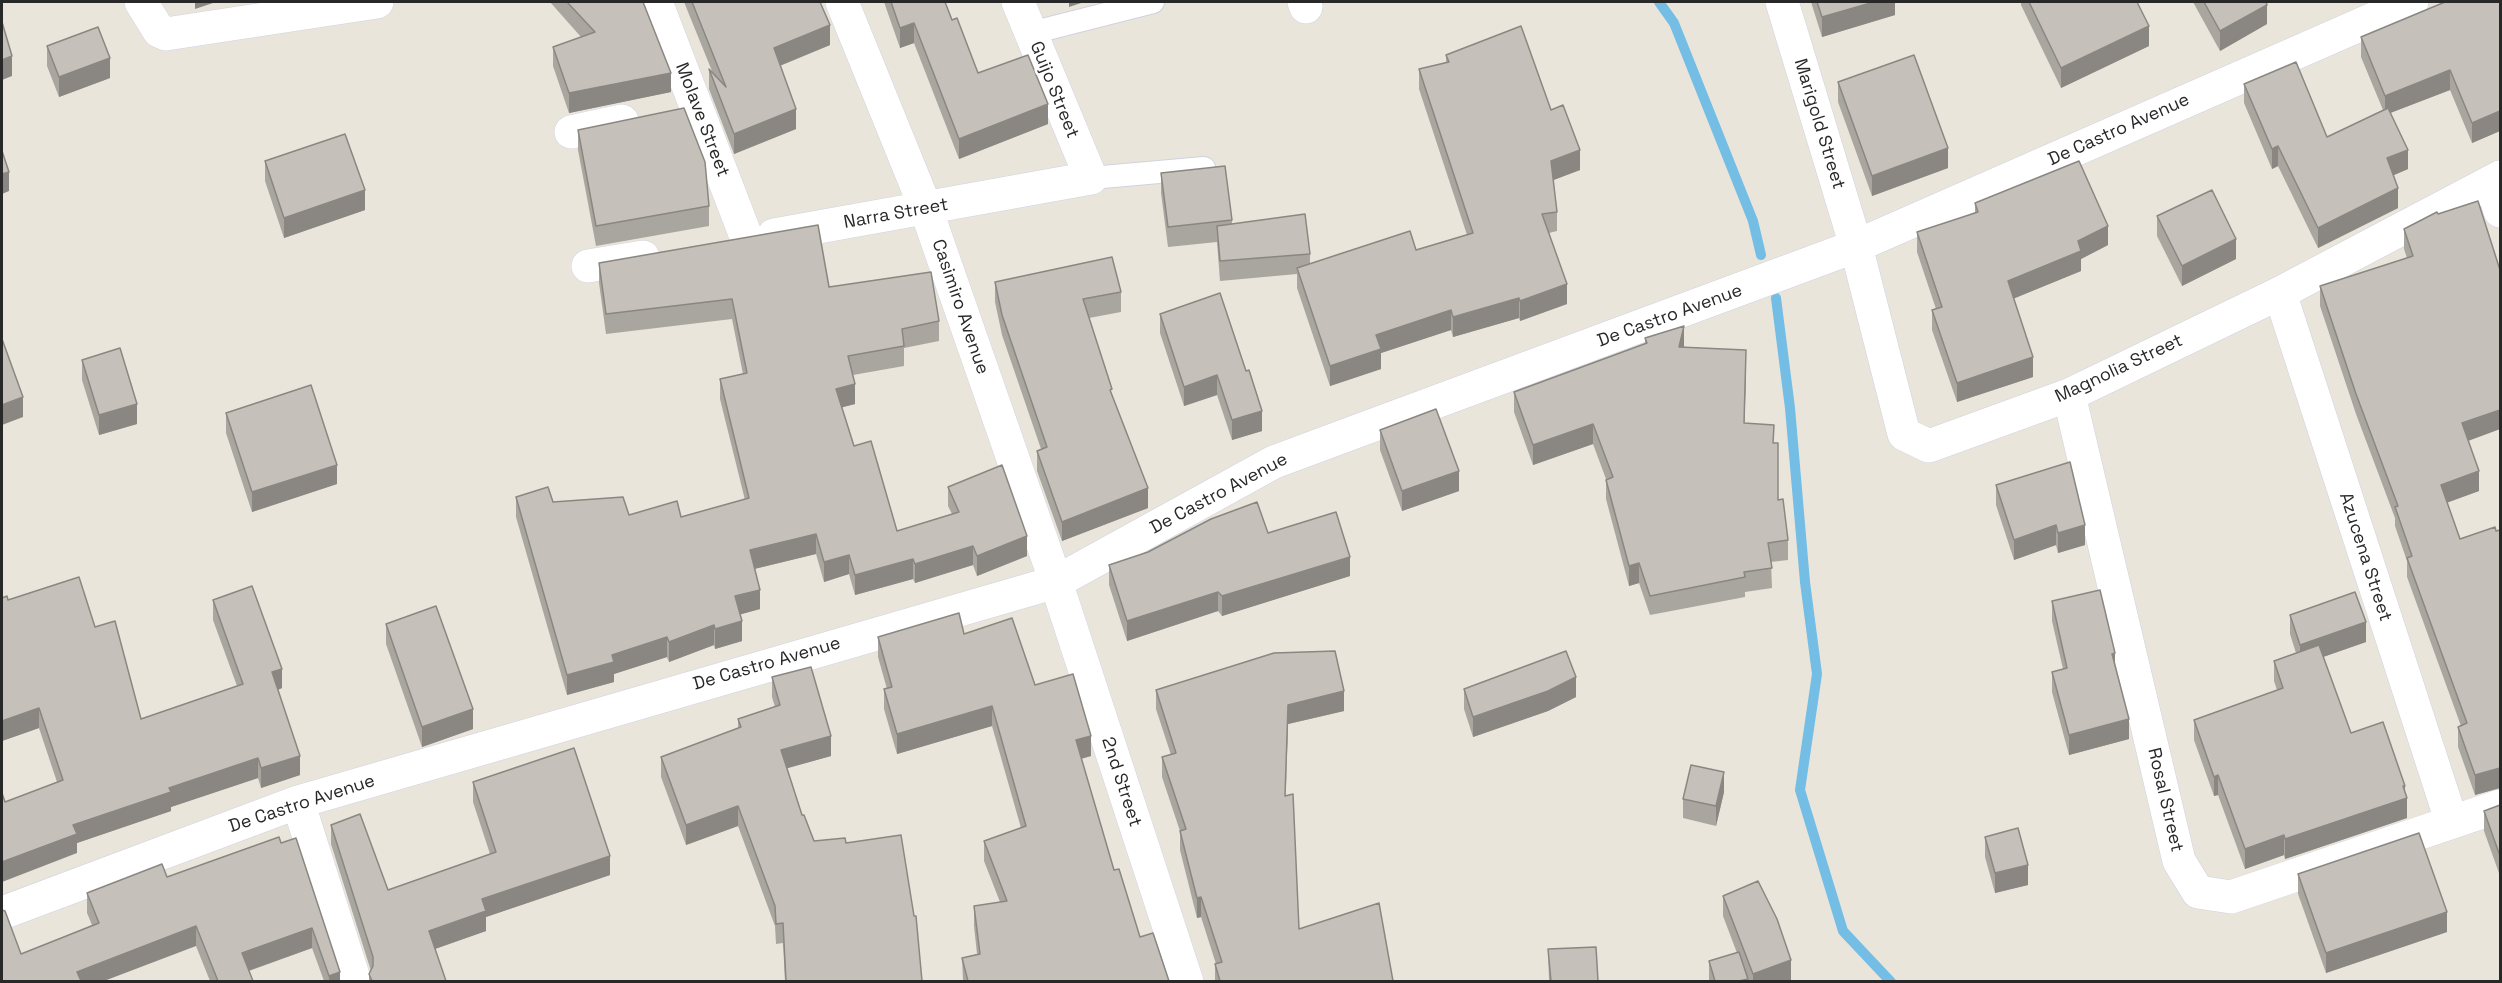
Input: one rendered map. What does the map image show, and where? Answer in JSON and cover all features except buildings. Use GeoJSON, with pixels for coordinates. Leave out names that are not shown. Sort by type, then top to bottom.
{"type":"FeatureCollection","features":[{"type":"Feature","properties":{"kind":"street"},"geometry":{"type":"LineString","coordinates":[[141,2],[159,31],[166,34],[377,2]]}},
{"type":"Feature","properties":{"kind":"street","name":"Molave Street"},"geometry":{"type":"LineString","coordinates":[[656,2],[747,239]]}},
{"type":"Feature","properties":{"kind":"street","name":"Casimiro Avenue"},"geometry":{"type":"LineString","coordinates":[[842,2],[926,209],[1056,582]]}},
{"type":"Feature","properties":{"kind":"street","name":"Guijo Street"},"geometry":{"type":"LineString","coordinates":[[1018,2],[1091,178]]}},
{"type":"Feature","properties":{"kind":"street","name":"Marigold Street"},"geometry":{"type":"LineString","coordinates":[[1782,2],[1856,246]]}},
{"type":"Feature","properties":{"kind":"street","name":"De Castro Avenue"},"geometry":{"type":"LineString","coordinates":[[2,913],[298,802],[1056,582],[1274,462],[1856,246],[2412,2]]}},
{"type":"Feature","properties":{"kind":"street"},"geometry":{"type":"LineString","coordinates":[[571,132],[697,106]]}},
{"type":"Feature","properties":{"kind":"street","name":"Narra Street"},"geometry":{"type":"LineString","coordinates":[[713,245],[1091,178]]}},
{"type":"Feature","properties":{"kind":"street","name":"Magnolia Street"},"geometry":{"type":"LineString","coordinates":[[1856,246],[1904,434],[1929,446],[2069,395],[2497,190]]}},
{"type":"Feature","properties":{"kind":"street"},"geometry":{"type":"LineString","coordinates":[[588,266],[668,252]]}},
{"type":"Feature","properties":{"kind":"street","name":"Azucena Street"},"geometry":{"type":"LineString","coordinates":[[2280,293],[2451,820]]}},
{"type":"Feature","properties":{"kind":"street","name":"Rosal Street"},"geometry":{"type":"LineString","coordinates":[[2069,395],[2179,861],[2198,892],[2231,897],[2451,820],[2500,806]]}},
{"type":"Feature","properties":{"kind":"street","name":"2nd Street"},"geometry":{"type":"LineString","coordinates":[[1056,582],[1187,981]]}},
{"type":"Feature","properties":{"kind":"street"},"geometry":{"type":"LineString","coordinates":[[298,802],[355,981]]}},
{"type":"Feature","properties":{"kind":"lane"},"geometry":{"type":"LineString","coordinates":[[1031,33],[1153,2]]}},
{"type":"Feature","properties":{"kind":"lane","name":"Narra Street"},"geometry":{"type":"LineString","coordinates":[[1091,178],[1204,168]]}},
{"type":"Feature","properties":{"kind":"waterway"},"geometry":{"type":"LineString","coordinates":[[1659,2],[1674,23],[1753,221],[1761,255]]}},
{"type":"Feature","properties":{"kind":"waterway"},"geometry":{"type":"LineString","coordinates":[[1776,298],[1790,408],[1805,582],[1817,674],[1800,790],[1843,931],[1891,982]]}}]}
